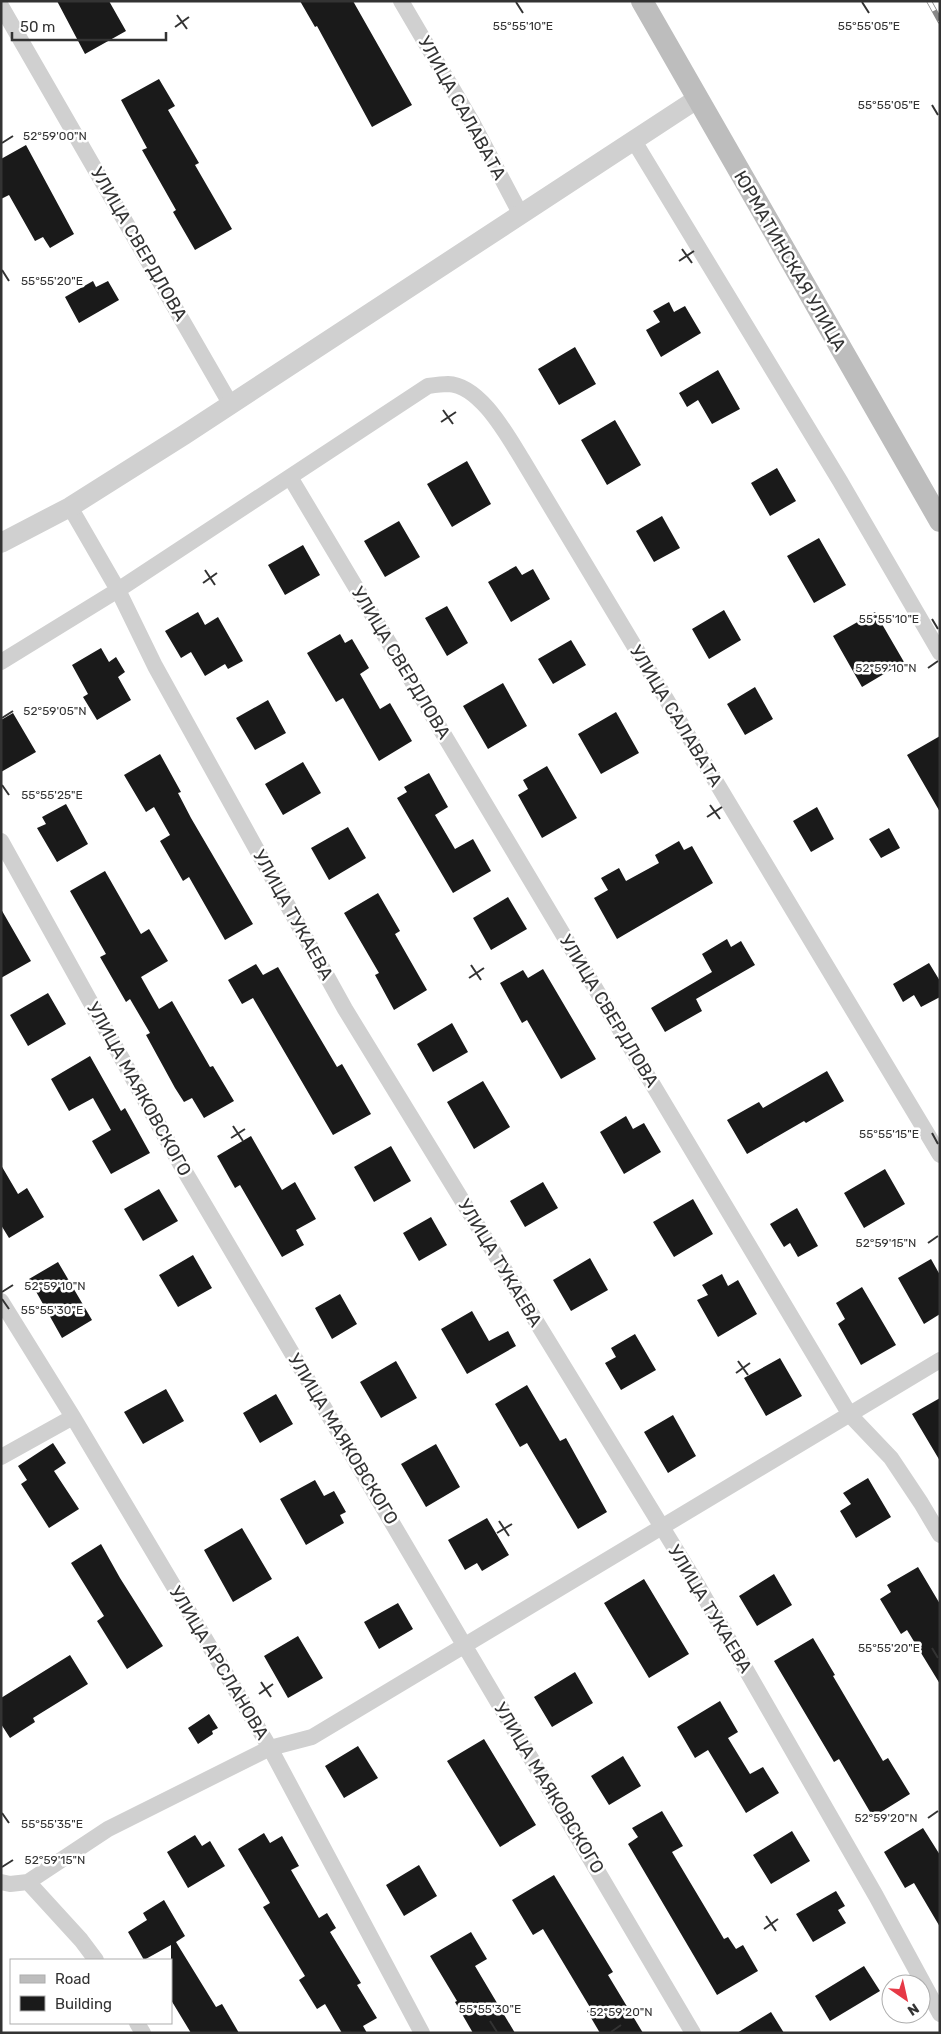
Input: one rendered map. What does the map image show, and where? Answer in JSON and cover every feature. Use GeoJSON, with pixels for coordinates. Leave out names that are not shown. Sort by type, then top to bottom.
{"type":"FeatureCollection","features":[{"type":"Feature","properties":{"kind":"main road","name":"ЮРМАТИНСКАЯ УЛИЦА"},"geometry":{"type":"LineString","coordinates":[[642,1],[940,521]]}},
{"type":"Feature","properties":{"kind":"street","name":"УЛИЦА САЛАВАТА"},"geometry":{"type":"LineString","coordinates":[[401,1],[472,122],[521,215]]}},
{"type":"Feature","properties":{"kind":"street","name":"УЛИЦА СВЕРДЛОВА"},"geometry":{"type":"LineString","coordinates":[[1,6],[232,404]]}},
{"type":"Feature","properties":{"kind":"street"},"geometry":{"type":"LineString","coordinates":[[1,543],[70,508],[697,99]]}},
{"type":"Feature","properties":{"kind":"street"},"geometry":{"type":"LineString","coordinates":[[634,141],[840,481],[940,653]]}},
{"type":"Feature","properties":{"kind":"street","name":"УЛИЦА САЛАВАТА"},"geometry":{"type":"LineString","coordinates":[[290,477],[428,386],[449,384],[465,389],[492,411],[940,1155]]}},
{"type":"Feature","properties":{"kind":"street"},"geometry":{"type":"LineString","coordinates":[[1,662],[118,590],[290,477]]}},
{"type":"Feature","properties":{"kind":"street","name":"УЛИЦА СВЕРДЛОВА"},"geometry":{"type":"LineString","coordinates":[[290,477],[850,1415],[891,1458],[922,1503],[940,1535]]}},
{"type":"Feature","properties":{"kind":"street","name":"УЛИЦА ТУКАЕВА"},"geometry":{"type":"LineString","coordinates":[[70,508],[118,590],[155,666],[345,1009],[698,1586],[876,1896],[940,2014]]}},
{"type":"Feature","properties":{"kind":"street","name":"УЛИЦА МАЯКОВСКОГО"},"geometry":{"type":"LineString","coordinates":[[1,841],[181,1165],[693,2033]]}},
{"type":"Feature","properties":{"kind":"street","name":"УЛИЦА АРСЛАНОВА"},"geometry":{"type":"LineString","coordinates":[[1,1301],[73,1417],[270,1748],[422,2033]]}},
{"type":"Feature","properties":{"kind":"street"},"geometry":{"type":"LineString","coordinates":[[1,1882],[10,1884],[28,1882],[108,1829],[270,1748],[312,1736],[940,1360]]}},
{"type":"Feature","properties":{"kind":"street"},"geometry":{"type":"LineString","coordinates":[[1,1457],[73,1417]]}},
{"type":"Feature","properties":{"kind":"street"},"geometry":{"type":"LineString","coordinates":[[28,1882],[81,1940],[95,1959]]}},
{"type":"Feature","properties":{"kind":"building"},"geometry":{"type":"Polygon","coordinates":[[[57,1],[109,1],[126,31],[85,54],[57,1]]]}},
{"type":"Feature","properties":{"kind":"building"},"geometry":{"type":"Polygon","coordinates":[[[300,1],[353,1],[412,105],[372,127],[317,26],[315,27],[300,1]]]}},
{"type":"Feature","properties":{"kind":"building"},"geometry":{"type":"Polygon","coordinates":[[[159,79],[175,106],[168,110],[199,163],[195,165],[232,229],[195,250],[173,212],[176,210],[142,150],[147,148],[121,100],[159,79]]]}},
{"type":"Feature","properties":{"kind":"building"},"geometry":{"type":"Polygon","coordinates":[[[26,145],[74,234],[50,248],[43,237],[35,241],[9,195],[1,199],[1,159],[26,145]]]}},
{"type":"Feature","properties":{"kind":"building"},"geometry":{"type":"Polygon","coordinates":[[[93,281],[96,287],[108,281],[119,300],[79,323],[65,297],[93,281]]]}},
{"type":"Feature","properties":{"kind":"building"},"geometry":{"type":"Polygon","coordinates":[[[669,302],[674,312],[685,306],[701,333],[661,357],[646,330],[660,322],[653,311],[669,302]]]}},
{"type":"Feature","properties":{"kind":"building"},"geometry":{"type":"Polygon","coordinates":[[[575,347],[596,384],[559,405],[538,369],[575,347]]]}},
{"type":"Feature","properties":{"kind":"building"},"geometry":{"type":"Polygon","coordinates":[[[718,370],[740,409],[712,424],[698,400],[687,407],[679,393],[718,370]]]}},
{"type":"Feature","properties":{"kind":"building"},"geometry":{"type":"Polygon","coordinates":[[[615,420],[641,465],[607,485],[581,440],[615,420]]]}},
{"type":"Feature","properties":{"kind":"building"},"geometry":{"type":"Polygon","coordinates":[[[467,461],[491,504],[452,527],[427,484],[467,461]]]}},
{"type":"Feature","properties":{"kind":"building"},"geometry":{"type":"Polygon","coordinates":[[[777,468],[796,501],[770,516],[751,483],[777,468]]]}},
{"type":"Feature","properties":{"kind":"building"},"geometry":{"type":"Polygon","coordinates":[[[662,516],[680,548],[654,562],[636,531],[662,516]]]}},
{"type":"Feature","properties":{"kind":"building"},"geometry":{"type":"Polygon","coordinates":[[[399,521],[420,557],[385,577],[364,541],[399,521]]]}},
{"type":"Feature","properties":{"kind":"building"},"geometry":{"type":"Polygon","coordinates":[[[819,538],[846,585],[814,603],[787,556],[819,538]]]}},
{"type":"Feature","properties":{"kind":"building"},"geometry":{"type":"Polygon","coordinates":[[[303,545],[320,575],[285,595],[268,565],[303,545]]]}},
{"type":"Feature","properties":{"kind":"building"},"geometry":{"type":"Polygon","coordinates":[[[516,566],[522,575],[533,569],[550,599],[511,622],[488,582],[516,566]]]}},
{"type":"Feature","properties":{"kind":"building"},"geometry":{"type":"Polygon","coordinates":[[[447,606],[468,643],[447,656],[425,618],[447,606]]]}},
{"type":"Feature","properties":{"kind":"building"},"geometry":{"type":"Polygon","coordinates":[[[724,610],[741,640],[709,659],[692,629],[724,610]]]}},
{"type":"Feature","properties":{"kind":"building"},"geometry":{"type":"Polygon","coordinates":[[[198,612],[205,625],[218,617],[243,661],[228,669],[225,664],[205,676],[191,652],[181,658],[165,631],[198,612]]]}},
{"type":"Feature","properties":{"kind":"building"},"geometry":{"type":"Polygon","coordinates":[[[875,612],[904,662],[862,687],[833,636],[875,612]]]}},
{"type":"Feature","properties":{"kind":"building"},"geometry":{"type":"Polygon","coordinates":[[[340,634],[345,643],[352,639],[369,668],[360,674],[380,709],[390,703],[412,741],[379,761],[343,698],[336,702],[307,653],[340,634]]]}},
{"type":"Feature","properties":{"kind":"building"},"geometry":{"type":"Polygon","coordinates":[[[571,640],[586,665],[553,684],[538,659],[571,640]]]}},
{"type":"Feature","properties":{"kind":"building"},"geometry":{"type":"Polygon","coordinates":[[[101,648],[109,662],[116,657],[125,672],[118,677],[131,700],[97,720],[83,697],[88,694],[72,665],[101,648]]]}},
{"type":"Feature","properties":{"kind":"building"},"geometry":{"type":"Polygon","coordinates":[[[503,683],[527,726],[488,749],[463,706],[503,683]]]}},
{"type":"Feature","properties":{"kind":"building"},"geometry":{"type":"Polygon","coordinates":[[[755,687],[773,719],[745,735],[727,704],[755,687]]]}},
{"type":"Feature","properties":{"kind":"building"},"geometry":{"type":"Polygon","coordinates":[[[268,700],[286,733],[255,750],[236,718],[268,700]]]}},
{"type":"Feature","properties":{"kind":"building"},"geometry":{"type":"Polygon","coordinates":[[[616,712],[639,753],[601,774],[578,734],[616,712]]]}},
{"type":"Feature","properties":{"kind":"building"},"geometry":{"type":"Polygon","coordinates":[[[13,713],[36,752],[1,772],[1,720],[13,713]]]}},
{"type":"Feature","properties":{"kind":"building"},"geometry":{"type":"Polygon","coordinates":[[[940,736],[940,812],[907,755],[940,736]]]}},
{"type":"Feature","properties":{"kind":"building"},"geometry":{"type":"Polygon","coordinates":[[[160,754],[181,792],[178,793],[191,818],[253,924],[225,940],[189,877],[183,881],[160,841],[170,835],[154,807],[146,812],[124,775],[160,754]]]}},
{"type":"Feature","properties":{"kind":"building"},"geometry":{"type":"Polygon","coordinates":[[[303,762],[321,793],[283,815],[265,784],[303,762]]]}},
{"type":"Feature","properties":{"kind":"building"},"geometry":{"type":"Polygon","coordinates":[[[547,766],[577,818],[542,838],[518,795],[528,789],[523,780],[547,766]]]}},
{"type":"Feature","properties":{"kind":"building"},"geometry":{"type":"Polygon","coordinates":[[[429,773],[448,807],[435,815],[455,849],[473,839],[491,871],[453,893],[397,798],[407,792],[404,787],[429,773]]]}},
{"type":"Feature","properties":{"kind":"building"},"geometry":{"type":"Polygon","coordinates":[[[66,804],[88,844],[57,862],[37,828],[46,824],[42,817],[66,804]]]}},
{"type":"Feature","properties":{"kind":"building"},"geometry":{"type":"Polygon","coordinates":[[[817,807],[834,839],[811,852],[793,821],[817,807]]]}},
{"type":"Feature","properties":{"kind":"building"},"geometry":{"type":"Polygon","coordinates":[[[348,827],[366,858],[329,880],[311,848],[348,827]]]}},
{"type":"Feature","properties":{"kind":"building"},"geometry":{"type":"Polygon","coordinates":[[[889,828],[900,848],[881,858],[869,839],[889,828]]]}},
{"type":"Feature","properties":{"kind":"building"},"geometry":{"type":"Polygon","coordinates":[[[679,841],[684,850],[692,846],[713,883],[617,939],[594,898],[608,890],[601,878],[619,868],[626,881],[659,863],[655,855],[679,841]]]}},
{"type":"Feature","properties":{"kind":"building"},"geometry":{"type":"Polygon","coordinates":[[[105,871],[141,934],[149,929],[168,961],[141,977],[159,1009],[172,1001],[210,1067],[213,1066],[234,1101],[204,1118],[192,1098],[184,1102],[175,1088],[146,1035],[150,1033],[130,999],[126,1002],[100,957],[106,954],[70,891],[105,871]]]}},
{"type":"Feature","properties":{"kind":"building"},"geometry":{"type":"Polygon","coordinates":[[[378,893],[400,931],[395,934],[427,990],[394,1010],[375,975],[379,973],[344,913],[378,893]]]}},
{"type":"Feature","properties":{"kind":"building"},"geometry":{"type":"Polygon","coordinates":[[[508,897],[527,929],[491,950],[473,918],[508,897]]]}},
{"type":"Feature","properties":{"kind":"building"},"geometry":{"type":"Polygon","coordinates":[[[1,909],[31,961],[1,978],[1,909]]]}},
{"type":"Feature","properties":{"kind":"building"},"geometry":{"type":"Polygon","coordinates":[[[727,939],[731,947],[741,941],[755,965],[696,999],[702,1011],[665,1032],[651,1008],[712,972],[702,954],[727,939]]]}},
{"type":"Feature","properties":{"kind":"building"},"geometry":{"type":"Polygon","coordinates":[[[929,963],[940,981],[940,997],[921,1007],[914,995],[903,1002],[893,984],[929,963]]]}},
{"type":"Feature","properties":{"kind":"building"},"geometry":{"type":"Polygon","coordinates":[[[256,964],[263,975],[278,967],[337,1067],[342,1064],[371,1114],[333,1135],[253,998],[242,1004],[228,980],[256,964]]]}},
{"type":"Feature","properties":{"kind":"building"},"geometry":{"type":"Polygon","coordinates":[[[543,969],[596,1059],[561,1079],[527,1020],[522,1023],[500,983],[523,970],[528,978],[543,969]]]}},
{"type":"Feature","properties":{"kind":"building"},"geometry":{"type":"Polygon","coordinates":[[[48,993],[66,1024],[28,1046],[10,1015],[48,993]]]}},
{"type":"Feature","properties":{"kind":"building"},"geometry":{"type":"Polygon","coordinates":[[[452,1023],[468,1052],[433,1072],[417,1044],[452,1023]]]}},
{"type":"Feature","properties":{"kind":"building"},"geometry":{"type":"Polygon","coordinates":[[[90,1056],[121,1111],[125,1108],[150,1153],[111,1174],[92,1141],[111,1130],[93,1098],[69,1111],[51,1079],[90,1056]]]}},
{"type":"Feature","properties":{"kind":"building"},"geometry":{"type":"Polygon","coordinates":[[[827,1071],[844,1101],[806,1123],[804,1121],[747,1154],[727,1120],[759,1102],[763,1108],[827,1071]]]}},
{"type":"Feature","properties":{"kind":"building"},"geometry":{"type":"Polygon","coordinates":[[[483,1081],[510,1127],[474,1149],[447,1102],[483,1081]]]}},
{"type":"Feature","properties":{"kind":"building"},"geometry":{"type":"Polygon","coordinates":[[[626,1116],[633,1129],[644,1123],[661,1152],[624,1174],[600,1132],[626,1116]]]}},
{"type":"Feature","properties":{"kind":"building"},"geometry":{"type":"Polygon","coordinates":[[[251,1136],[282,1190],[295,1182],[316,1219],[296,1230],[304,1245],[282,1257],[240,1185],[235,1188],[217,1156],[251,1136]]]}},
{"type":"Feature","properties":{"kind":"building"},"geometry":{"type":"Polygon","coordinates":[[[391,1146],[411,1181],[374,1202],[354,1167],[391,1146]]]}},
{"type":"Feature","properties":{"kind":"building"},"geometry":{"type":"Polygon","coordinates":[[[1,1165],[18,1194],[27,1188],[44,1217],[9,1238],[1,1225],[1,1165]]]}},
{"type":"Feature","properties":{"kind":"building"},"geometry":{"type":"Polygon","coordinates":[[[885,1169],[905,1204],[864,1228],[844,1193],[885,1169]]]}},
{"type":"Feature","properties":{"kind":"building"},"geometry":{"type":"Polygon","coordinates":[[[543,1182],[558,1208],[525,1227],[510,1201],[543,1182]]]}},
{"type":"Feature","properties":{"kind":"building"},"geometry":{"type":"Polygon","coordinates":[[[159,1189],[178,1221],[143,1241],[124,1209],[159,1189]]]}},
{"type":"Feature","properties":{"kind":"building"},"geometry":{"type":"Polygon","coordinates":[[[693,1199],[713,1234],[674,1257],[653,1222],[693,1199]]]}},
{"type":"Feature","properties":{"kind":"building"},"geometry":{"type":"Polygon","coordinates":[[[797,1208],[818,1246],[798,1257],[790,1243],[784,1247],[770,1224],[797,1208]]]}},
{"type":"Feature","properties":{"kind":"building"},"geometry":{"type":"Polygon","coordinates":[[[431,1217],[447,1245],[419,1261],[403,1233],[431,1217]]]}},
{"type":"Feature","properties":{"kind":"building"},"geometry":{"type":"Polygon","coordinates":[[[193,1255],[212,1288],[178,1307],[159,1275],[193,1255]]]}},
{"type":"Feature","properties":{"kind":"building"},"geometry":{"type":"Polygon","coordinates":[[[590,1258],[608,1290],[571,1311],[553,1280],[590,1258]]]}},
{"type":"Feature","properties":{"kind":"building"},"geometry":{"type":"Polygon","coordinates":[[[931,1259],[940,1275],[940,1314],[924,1324],[898,1278],[931,1259]]]}},
{"type":"Feature","properties":{"kind":"building"},"geometry":{"type":"Polygon","coordinates":[[[58,1262],[92,1320],[62,1338],[29,1279],[58,1262]]]}},
{"type":"Feature","properties":{"kind":"building"},"geometry":{"type":"Polygon","coordinates":[[[722,1274],[728,1286],[738,1280],[757,1314],[718,1337],[697,1300],[708,1295],[702,1285],[722,1274]]]}},
{"type":"Feature","properties":{"kind":"building"},"geometry":{"type":"Polygon","coordinates":[[[862,1287],[896,1345],[861,1365],[838,1324],[845,1319],[836,1303],[862,1287]]]}},
{"type":"Feature","properties":{"kind":"building"},"geometry":{"type":"Polygon","coordinates":[[[340,1294],[357,1324],[332,1339],[315,1308],[340,1294]]]}},
{"type":"Feature","properties":{"kind":"building"},"geometry":{"type":"Polygon","coordinates":[[[472,1311],[489,1341],[508,1331],[516,1346],[467,1374],[441,1329],[472,1311]]]}},
{"type":"Feature","properties":{"kind":"building"},"geometry":{"type":"Polygon","coordinates":[[[635,1334],[656,1370],[621,1390],[605,1363],[616,1357],[611,1348],[635,1334]]]}},
{"type":"Feature","properties":{"kind":"building"},"geometry":{"type":"Polygon","coordinates":[[[780,1358],[802,1396],[766,1416],[744,1378],[780,1358]]]}},
{"type":"Feature","properties":{"kind":"building"},"geometry":{"type":"Polygon","coordinates":[[[396,1361],[417,1398],[381,1418],[360,1382],[396,1361]]]}},
{"type":"Feature","properties":{"kind":"building"},"geometry":{"type":"Polygon","coordinates":[[[527,1385],[560,1441],[566,1438],[607,1512],[578,1529],[527,1443],[520,1447],[495,1404],[527,1385]]]}},
{"type":"Feature","properties":{"kind":"building"},"geometry":{"type":"Polygon","coordinates":[[[166,1389],[184,1421],[143,1444],[124,1412],[166,1389]]]}},
{"type":"Feature","properties":{"kind":"building"},"geometry":{"type":"Polygon","coordinates":[[[276,1394],[293,1424],[260,1443],[243,1413],[276,1394]]]}},
{"type":"Feature","properties":{"kind":"building"},"geometry":{"type":"Polygon","coordinates":[[[940,1398],[940,1461],[912,1414],[940,1398]]]}},
{"type":"Feature","properties":{"kind":"building"},"geometry":{"type":"Polygon","coordinates":[[[673,1415],[696,1456],[668,1473],[644,1432],[673,1415]]]}},
{"type":"Feature","properties":{"kind":"building"},"geometry":{"type":"Polygon","coordinates":[[[53,1443],[66,1463],[54,1471],[79,1509],[49,1528],[21,1484],[27,1480],[18,1466],[53,1443]]]}},
{"type":"Feature","properties":{"kind":"building"},"geometry":{"type":"Polygon","coordinates":[[[436,1444],[460,1487],[426,1507],[401,1464],[436,1444]]]}},
{"type":"Feature","properties":{"kind":"building"},"geometry":{"type":"Polygon","coordinates":[[[868,1478],[891,1517],[856,1538],[840,1511],[851,1504],[843,1493],[868,1478]]]}},
{"type":"Feature","properties":{"kind":"building"},"geometry":{"type":"Polygon","coordinates":[[[315,1480],[324,1496],[334,1491],[346,1512],[340,1515],[344,1523],[306,1545],[280,1499],[315,1480]]]}},
{"type":"Feature","properties":{"kind":"building"},"geometry":{"type":"Polygon","coordinates":[[[487,1518],[509,1555],[482,1571],[477,1563],[465,1570],[448,1540],[487,1518]]]}},
{"type":"Feature","properties":{"kind":"building"},"geometry":{"type":"Polygon","coordinates":[[[242,1528],[272,1579],[233,1602],[204,1550],[242,1528]]]}},
{"type":"Feature","properties":{"kind":"building"},"geometry":{"type":"Polygon","coordinates":[[[101,1544],[163,1646],[127,1669],[97,1621],[104,1616],[71,1563],[101,1544]]]}},
{"type":"Feature","properties":{"kind":"building"},"geometry":{"type":"Polygon","coordinates":[[[918,1567],[940,1604],[940,1684],[907,1630],[901,1634],[880,1599],[891,1592],[887,1585],[918,1567]]]}},
{"type":"Feature","properties":{"kind":"building"},"geometry":{"type":"Polygon","coordinates":[[[774,1574],[792,1605],[757,1626],[739,1596],[774,1574]]]}},
{"type":"Feature","properties":{"kind":"building"},"geometry":{"type":"Polygon","coordinates":[[[644,1579],[689,1654],[649,1678],[604,1603],[644,1579]]]}},
{"type":"Feature","properties":{"kind":"building"},"geometry":{"type":"Polygon","coordinates":[[[398,1603],[413,1629],[379,1649],[364,1622],[398,1603]]]}},
{"type":"Feature","properties":{"kind":"building"},"geometry":{"type":"Polygon","coordinates":[[[298,1636],[323,1678],[288,1698],[264,1656],[298,1636]]]}},
{"type":"Feature","properties":{"kind":"building"},"geometry":{"type":"Polygon","coordinates":[[[813,1638],[883,1761],[888,1758],[910,1794],[873,1817],[839,1759],[834,1762],[774,1661],[813,1638]]]}},
{"type":"Feature","properties":{"kind":"building"},"geometry":{"type":"Polygon","coordinates":[[[70,1655],[88,1684],[33,1718],[35,1722],[10,1738],[1,1724],[1,1698],[70,1655]]]}},
{"type":"Feature","properties":{"kind":"building"},"geometry":{"type":"Polygon","coordinates":[[[575,1672],[593,1703],[552,1727],[534,1697],[575,1672]]]}},
{"type":"Feature","properties":{"kind":"building"},"geometry":{"type":"Polygon","coordinates":[[[720,1701],[738,1732],[728,1738],[750,1774],[763,1767],[779,1793],[746,1813],[708,1750],[695,1758],[677,1727],[720,1701]]]}},
{"type":"Feature","properties":{"kind":"building"},"geometry":{"type":"Polygon","coordinates":[[[209,1714],[218,1728],[212,1731],[213,1734],[198,1744],[188,1728],[209,1714]]]}},
{"type":"Feature","properties":{"kind":"building"},"geometry":{"type":"Polygon","coordinates":[[[484,1739],[536,1825],[500,1847],[447,1761],[484,1739]]]}},
{"type":"Feature","properties":{"kind":"building"},"geometry":{"type":"Polygon","coordinates":[[[358,1746],[378,1778],[344,1798],[325,1766],[358,1746]]]}},
{"type":"Feature","properties":{"kind":"building"},"geometry":{"type":"Polygon","coordinates":[[[623,1756],[641,1786],[609,1805],[591,1776],[623,1756]]]}},
{"type":"Feature","properties":{"kind":"building"},"geometry":{"type":"Polygon","coordinates":[[[662,1811],[683,1846],[672,1852],[724,1939],[728,1937],[736,1949],[743,1945],[758,1971],[717,1995],[628,1844],[638,1837],[632,1828],[662,1811]]]}},
{"type":"Feature","properties":{"kind":"building"},"geometry":{"type":"Polygon","coordinates":[[[923,1828],[940,1855],[940,1927],[914,1883],[905,1888],[884,1852],[923,1828]]]}},
{"type":"Feature","properties":{"kind":"building"},"geometry":{"type":"Polygon","coordinates":[[[792,1831],[810,1861],[771,1884],[753,1855],[792,1831]]]}},
{"type":"Feature","properties":{"kind":"building"},"geometry":{"type":"Polygon","coordinates":[[[264,1833],[270,1843],[282,1836],[299,1866],[291,1870],[319,1918],[327,1913],[336,1928],[330,1932],[361,1983],[357,1985],[377,2018],[363,2026],[367,2033],[342,2033],[325,2004],[317,2009],[299,1980],[305,1976],[263,1907],[270,1903],[238,1849],[264,1833]]]}},
{"type":"Feature","properties":{"kind":"building"},"geometry":{"type":"Polygon","coordinates":[[[195,1835],[202,1846],[210,1841],[225,1866],[188,1888],[167,1852],[195,1835]]]}},
{"type":"Feature","properties":{"kind":"building"},"geometry":{"type":"Polygon","coordinates":[[[419,1865],[437,1896],[404,1916],[386,1885],[419,1865]]]}},
{"type":"Feature","properties":{"kind":"building"},"geometry":{"type":"Polygon","coordinates":[[[554,1875],[613,1972],[608,1975],[643,2033],[600,2033],[587,2011],[591,2009],[543,1929],[533,1935],[512,1900],[554,1875]]]}},
{"type":"Feature","properties":{"kind":"building"},"geometry":{"type":"Polygon","coordinates":[[[836,1891],[845,1906],[838,1910],[846,1923],[813,1942],[796,1914],[836,1891]]]}},
{"type":"Feature","properties":{"kind":"building"},"geometry":{"type":"Polygon","coordinates":[[[164,1900],[185,1936],[176,1942],[216,2007],[222,2004],[239,2033],[191,2033],[172,2002],[171,1945],[143,1959],[128,1932],[147,1920],[143,1913],[164,1900]]]}},
{"type":"Feature","properties":{"kind":"building"},"geometry":{"type":"Polygon","coordinates":[[[471,1932],[487,1959],[475,1966],[515,2033],[473,2033],[455,2002],[457,2001],[430,1956],[471,1932]]]}},
{"type":"Feature","properties":{"kind":"building"},"geometry":{"type":"Polygon","coordinates":[[[864,1966],[880,1991],[830,2021],[815,1996],[864,1966]]]}},
{"type":"Feature","properties":{"kind":"building"},"geometry":{"type":"Polygon","coordinates":[[[771,2012],[784,2033],[737,2033],[771,2012]]]}},
{"type":"Feature","properties":{"kind":"railway"},"geometry":{"type":"LineString","coordinates":[[929,1],[940,21]]}}]}
